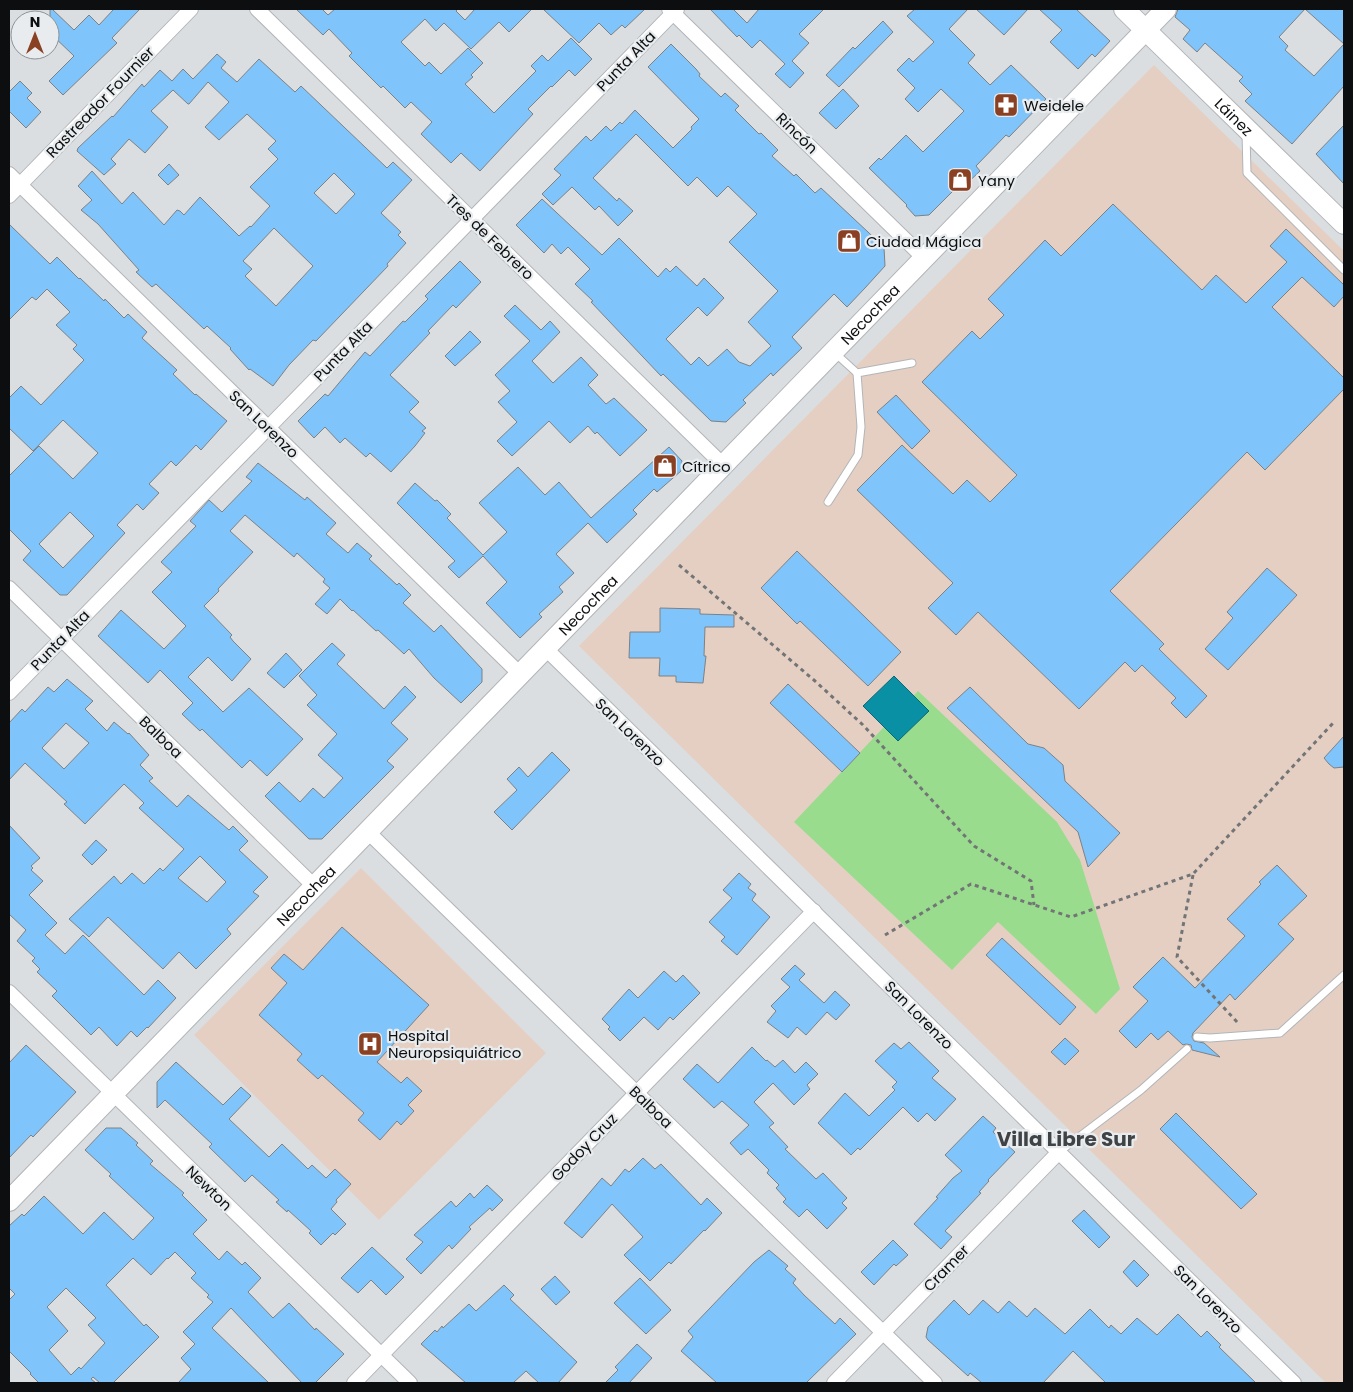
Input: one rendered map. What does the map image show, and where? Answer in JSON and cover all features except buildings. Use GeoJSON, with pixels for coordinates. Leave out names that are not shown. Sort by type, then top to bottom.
{"type":"FeatureCollection","features":[{"type":"Feature","properties":{"kind":"main road","name":"Láinez"},"geometry":{"type":"LineString","coordinates":[[1124,9],[1344,224]]}},
{"type":"Feature","properties":{"kind":"main road","name":"Necochea"},"geometry":{"type":"LineString","coordinates":[[9,1201],[1166,9]]}},
{"type":"Feature","properties":{"kind":"street","name":"Rastreador Fournier"},"geometry":{"type":"LineString","coordinates":[[9,196],[191,9]]}},
{"type":"Feature","properties":{"kind":"street","name":"Tres de Febrero"},"geometry":{"type":"LineString","coordinates":[[257,9],[723,465]]}},
{"type":"Feature","properties":{"kind":"street","name":"Punta Alta"},"geometry":{"type":"LineString","coordinates":[[9,693],[673,10]]}},
{"type":"Feature","properties":{"kind":"street","name":"Rincón"},"geometry":{"type":"LineString","coordinates":[[673,10],[924,258]]}},
{"type":"Feature","properties":{"kind":"street","name":"San Lorenzo"},"geometry":{"type":"LineString","coordinates":[[9,174],[520,674]]}},
{"type":"Feature","properties":{"kind":"street","name":"Balboa"},"geometry":{"type":"LineString","coordinates":[[9,588],[314,886]]}},
{"type":"Feature","properties":{"kind":"street","name":"San Lorenzo"},"geometry":{"type":"LineString","coordinates":[[545,648],[1294,1383]]}},
{"type":"Feature","properties":{"kind":"street","name":"Balboa"},"geometry":{"type":"LineString","coordinates":[[368,831],[935,1383]]}},
{"type":"Feature","properties":{"kind":"street","name":"Godoy Cruz"},"geometry":{"type":"LineString","coordinates":[[354,1383],[814,911]]}},
{"type":"Feature","properties":{"kind":"street","name":"Newton"},"geometry":{"type":"LineString","coordinates":[[9,992],[410,1383]]}},
{"type":"Feature","properties":{"kind":"street","name":"Cramer"},"geometry":{"type":"LineString","coordinates":[[834,1383],[1059,1152]]}},
{"type":"Feature","properties":{"kind":"lane"},"geometry":{"type":"LineString","coordinates":[[1246,128],[1247,174],[1344,270]]}},
{"type":"Feature","properties":{"kind":"lane"},"geometry":{"type":"LineString","coordinates":[[828,502],[858,455],[861,428],[857,373],[833,351]]}},
{"type":"Feature","properties":{"kind":"lane"},"geometry":{"type":"LineString","coordinates":[[857,373],[912,363]]}},
{"type":"Feature","properties":{"kind":"lane"},"geometry":{"type":"LineString","coordinates":[[1198,1037],[1210,1038],[1280,1033],[1344,975]]}},
{"type":"Feature","properties":{"kind":"lane"},"geometry":{"type":"LineString","coordinates":[[1059,1152],[1141,1090],[1187,1049]]}},
{"type":"Feature","properties":{"kind":"path"},"geometry":{"type":"LineString","coordinates":[[679,565],[815,681],[863,725],[974,846],[1031,881],[1034,905]]}},
{"type":"Feature","properties":{"kind":"path"},"geometry":{"type":"LineString","coordinates":[[885,934],[971,884],[1071,917],[1194,874],[1334,722]]}},
{"type":"Feature","properties":{"kind":"path"},"geometry":{"type":"LineString","coordinates":[[1194,874],[1177,957],[1248,1035]]}},
{"type":"Feature","properties":{"kind":"shaded area"},"geometry":{"type":"Polygon","coordinates":[[[1154,65],[1344,251],[1344,1383],[1326,1383],[579,646],[1154,65]]]}},
{"type":"Feature","properties":{"kind":"shaded area","name":"Hospital Neuropsiquiátrico"},"geometry":{"type":"Polygon","coordinates":[[[361,868],[546,1053],[379,1220],[194,1035],[361,868]]]}},
{"type":"Feature","properties":{"kind":"green space"},"geometry":{"type":"Polygon","coordinates":[[[918,691],[1057,822],[1080,860],[1120,989],[1096,1014],[998,922],[952,970],[794,822],[918,691]]]}},
{"type":"Feature","properties":{"kind":"water"},"geometry":{"type":"Polygon","coordinates":[[[894,676],[929,711],[898,741],[863,706],[894,676]]]}},
{"type":"Feature","properties":{"kind":"place","name":"Weidele"},"geometry":{"type":"Point","coordinates":[1006,105]}},
{"type":"Feature","properties":{"kind":"place","name":"Yany"},"geometry":{"type":"Point","coordinates":[960,180]}},
{"type":"Feature","properties":{"kind":"place","name":"Ciudad Mágica"},"geometry":{"type":"Point","coordinates":[849,241]}},
{"type":"Feature","properties":{"kind":"place","name":"Cítrico"},"geometry":{"type":"Point","coordinates":[665,466]}},
{"type":"Feature","properties":{"kind":"place","name":"Hospital Neuropsiquiátrico"},"geometry":{"type":"Point","coordinates":[370,1044]}},
{"type":"Feature","properties":{"kind":"district","name":"Villa Libre Sur"},"geometry":{"type":"Point","coordinates":[1066,1139]}}]}
